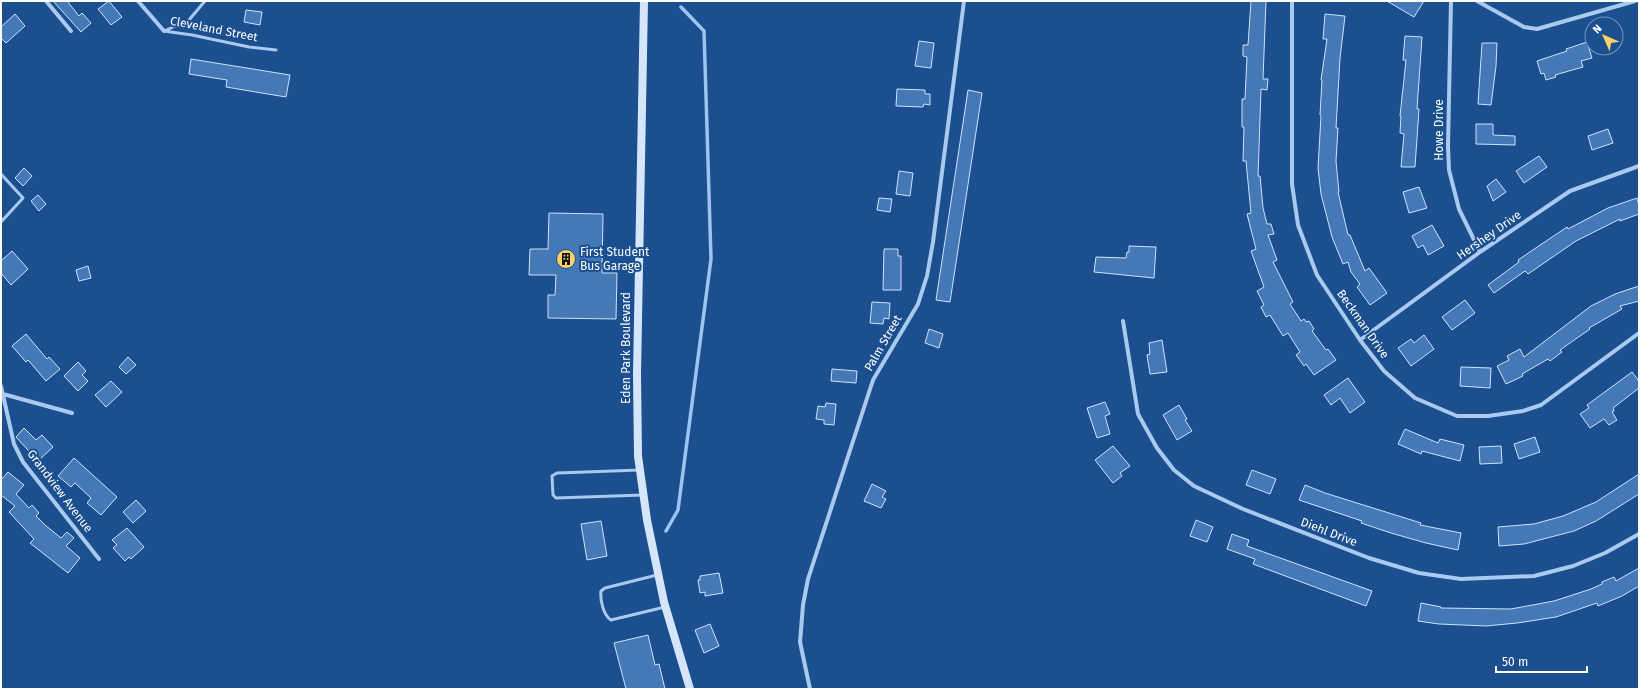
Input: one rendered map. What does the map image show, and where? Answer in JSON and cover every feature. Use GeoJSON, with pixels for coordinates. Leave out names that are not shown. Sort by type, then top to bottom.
{"type":"FeatureCollection","features":[{"type":"Feature","properties":{"kind":"main road","name":"Eden Park Boulevard"},"geometry":{"type":"LineString","coordinates":[[644,1],[637,374],[638,456],[647,520],[665,607],[690,689]]}},
{"type":"Feature","properties":{"kind":"street"},"geometry":{"type":"LineString","coordinates":[[46,1],[71,31]]}},
{"type":"Feature","properties":{"kind":"street","name":"Cleveland Street"},"geometry":{"type":"LineString","coordinates":[[138,1],[164,31]]}},
{"type":"Feature","properties":{"kind":"street","name":"Palm Street"},"geometry":{"type":"LineString","coordinates":[[810,689],[800,642],[803,605],[808,579],[873,380],[918,304],[927,276],[933,242],[964,1]]}},
{"type":"Feature","properties":{"kind":"street","name":"Beckman Drive"},"geometry":{"type":"LineString","coordinates":[[1292,1],[1292,184],[1298,225],[1318,275],[1360,340],[1384,370],[1415,398],[1457,416],[1488,416],[1523,411],[1541,405],[1639,333]]}},
{"type":"Feature","properties":{"kind":"street","name":"Howe Drive"},"geometry":{"type":"LineString","coordinates":[[1451,1],[1448,146],[1449,170],[1459,209],[1480,252]]}},
{"type":"Feature","properties":{"kind":"street"},"geometry":{"type":"LineString","coordinates":[[1477,1],[1524,27],[1537,29],[1635,1]]}},
{"type":"Feature","properties":{"kind":"street","name":"Hershey Drive"},"geometry":{"type":"LineString","coordinates":[[1360,340],[1480,252],[1570,191],[1639,166]]}},
{"type":"Feature","properties":{"kind":"street","name":"Diehl Drive"},"geometry":{"type":"LineString","coordinates":[[1123,321],[1138,414],[1157,448],[1174,470],[1194,486],[1243,510],[1370,558],[1419,573],[1461,578],[1534,576],[1573,566],[1605,553],[1639,534]]}},
{"type":"Feature","properties":{"kind":"street","name":"Grandview Avenue"},"geometry":{"type":"LineString","coordinates":[[1,386],[14,444],[23,462],[99,559]]}},
{"type":"Feature","properties":{"kind":"street"},"geometry":{"type":"LineString","coordinates":[[3,394],[72,413]]}},
{"type":"Feature","properties":{"kind":"lane"},"geometry":{"type":"LineString","coordinates":[[164,31],[189,20],[205,1]]}},
{"type":"Feature","properties":{"kind":"lane","name":"Cleveland Street"},"geometry":{"type":"LineString","coordinates":[[164,31],[192,34],[249,48],[276,50]]}},
{"type":"Feature","properties":{"kind":"lane"},"geometry":{"type":"LineString","coordinates":[[1,174],[23,198],[1,222]]}},
{"type":"Feature","properties":{"kind":"lane"},"geometry":{"type":"LineString","coordinates":[[640,470],[556,473],[552,476],[553,495],[556,498],[643,495]]}},
{"type":"Feature","properties":{"kind":"lane"},"geometry":{"type":"LineString","coordinates":[[658,575],[605,588],[601,591],[600,596],[604,610],[608,618],[611,620],[665,607]]}},
{"type":"Feature","properties":{"kind":"building"},"geometry":{"type":"Polygon","coordinates":[[[53,1],[67,1],[79,16],[82,13],[91,23],[81,32],[53,1]]]}},
{"type":"Feature","properties":{"kind":"building"},"geometry":{"type":"Polygon","coordinates":[[[109,1],[122,17],[111,25],[98,9],[109,1]]]}},
{"type":"Feature","properties":{"kind":"building"},"geometry":{"type":"Polygon","coordinates":[[[1251,1],[1266,1],[1263,79],[1268,79],[1267,90],[1261,89],[1258,176],[1260,176],[1263,208],[1267,224],[1271,224],[1274,234],[1268,235],[1277,260],[1273,262],[1293,302],[1290,304],[1301,321],[1304,319],[1306,322],[1309,321],[1314,329],[1312,331],[1326,350],[1328,349],[1336,360],[1314,375],[1306,364],[1304,366],[1296,355],[1300,352],[1288,333],[1283,336],[1270,315],[1266,317],[1261,307],[1264,305],[1257,291],[1264,287],[1251,251],[1256,249],[1247,214],[1251,213],[1246,161],[1243,161],[1244,127],[1242,127],[1242,99],[1245,99],[1247,57],[1243,56],[1243,45],[1248,45],[1251,1]]]}},
{"type":"Feature","properties":{"kind":"building"},"geometry":{"type":"Polygon","coordinates":[[[1387,1],[1424,1],[1414,17],[1387,1]]]}},
{"type":"Feature","properties":{"kind":"building"},"geometry":{"type":"Polygon","coordinates":[[[246,10],[262,12],[260,25],[244,22],[246,10]]]}},
{"type":"Feature","properties":{"kind":"building"},"geometry":{"type":"Polygon","coordinates":[[[15,14],[25,26],[6,43],[1,38],[1,27],[15,14]]]}},
{"type":"Feature","properties":{"kind":"building"},"geometry":{"type":"Polygon","coordinates":[[[1325,14],[1345,16],[1340,58],[1336,128],[1338,128],[1336,161],[1338,192],[1348,235],[1350,235],[1365,271],[1369,268],[1387,293],[1370,305],[1357,287],[1360,284],[1351,272],[1348,262],[1343,264],[1332,237],[1321,194],[1318,168],[1321,116],[1321,80],[1327,39],[1323,39],[1325,14]]]}},
{"type":"Feature","properties":{"kind":"building"},"geometry":{"type":"Polygon","coordinates":[[[1405,36],[1422,37],[1415,167],[1401,167],[1404,134],[1400,133],[1400,116],[1406,60],[1403,60],[1405,36]]]}},
{"type":"Feature","properties":{"kind":"building"},"geometry":{"type":"Polygon","coordinates":[[[919,41],[934,43],[931,68],[915,66],[919,41]]]}},
{"type":"Feature","properties":{"kind":"building"},"geometry":{"type":"Polygon","coordinates":[[[1482,43],[1497,43],[1496,66],[1491,105],[1478,104],[1482,43]]]}},
{"type":"Feature","properties":{"kind":"building"},"geometry":{"type":"Polygon","coordinates":[[[1584,43],[1584,56],[1591,56],[1592,58],[1581,61],[1583,67],[1555,75],[1556,77],[1546,80],[1544,73],[1541,74],[1537,61],[1567,51],[1566,49],[1584,43]]]}},
{"type":"Feature","properties":{"kind":"building"},"geometry":{"type":"Polygon","coordinates":[[[191,59],[290,75],[286,97],[226,87],[227,80],[189,74],[191,59]]]}},
{"type":"Feature","properties":{"kind":"building"},"geometry":{"type":"Polygon","coordinates":[[[897,89],[925,90],[925,94],[930,94],[930,105],[924,104],[923,107],[896,106],[897,89]]]}},
{"type":"Feature","properties":{"kind":"building"},"geometry":{"type":"Polygon","coordinates":[[[968,90],[982,93],[950,302],[936,300],[968,90]]]}},
{"type":"Feature","properties":{"kind":"building"},"geometry":{"type":"Polygon","coordinates":[[[1476,124],[1493,124],[1493,135],[1515,136],[1515,145],[1476,144],[1476,124]]]}},
{"type":"Feature","properties":{"kind":"building"},"geometry":{"type":"Polygon","coordinates":[[[1608,129],[1613,143],[1592,150],[1588,136],[1608,129]]]}},
{"type":"Feature","properties":{"kind":"building"},"geometry":{"type":"Polygon","coordinates":[[[1539,156],[1547,167],[1524,183],[1516,171],[1539,156]]]}},
{"type":"Feature","properties":{"kind":"building"},"geometry":{"type":"Polygon","coordinates":[[[24,168],[32,176],[23,186],[15,178],[24,168]]]}},
{"type":"Feature","properties":{"kind":"building"},"geometry":{"type":"Polygon","coordinates":[[[899,171],[913,173],[910,196],[896,194],[899,171]]]}},
{"type":"Feature","properties":{"kind":"building"},"geometry":{"type":"Polygon","coordinates":[[[1496,179],[1506,192],[1493,201],[1487,186],[1496,179]]]}},
{"type":"Feature","properties":{"kind":"building"},"geometry":{"type":"Polygon","coordinates":[[[1419,187],[1427,208],[1409,213],[1403,192],[1419,187]]]}},
{"type":"Feature","properties":{"kind":"building"},"geometry":{"type":"Polygon","coordinates":[[[38,195],[46,204],[39,211],[31,201],[38,195]]]}},
{"type":"Feature","properties":{"kind":"building"},"geometry":{"type":"Polygon","coordinates":[[[879,198],[892,199],[890,212],[877,210],[879,198]]]}},
{"type":"Feature","properties":{"kind":"building"},"geometry":{"type":"Polygon","coordinates":[[[1637,198],[1639,214],[1620,221],[1620,219],[1576,241],[1528,274],[1525,271],[1494,293],[1488,285],[1519,262],[1518,260],[1567,227],[1568,229],[1608,208],[1637,198]]]}},
{"type":"Feature","properties":{"kind":"building","name":"First Student Bus Garage"},"geometry":{"type":"Polygon","coordinates":[[[549,213],[603,214],[602,273],[617,273],[616,319],[548,318],[548,295],[555,295],[556,275],[529,275],[530,249],[548,249],[549,213]]]}},
{"type":"Feature","properties":{"kind":"building"},"geometry":{"type":"Polygon","coordinates":[[[1432,225],[1444,246],[1428,255],[1423,245],[1418,248],[1412,236],[1432,225]]]}},
{"type":"Feature","properties":{"kind":"building"},"geometry":{"type":"Polygon","coordinates":[[[1129,246],[1156,247],[1154,278],[1094,272],[1096,257],[1126,258],[1127,252],[1129,252],[1129,246]]]}},
{"type":"Feature","properties":{"kind":"building"},"geometry":{"type":"Polygon","coordinates":[[[884,249],[898,249],[898,256],[901,256],[901,290],[883,290],[884,249]]]}},
{"type":"Feature","properties":{"kind":"building"},"geometry":{"type":"Polygon","coordinates":[[[12,251],[28,269],[11,285],[1,273],[1,261],[12,251]]]}},
{"type":"Feature","properties":{"kind":"building"},"geometry":{"type":"Polygon","coordinates":[[[88,266],[91,278],[79,281],[76,270],[88,266]]]}},
{"type":"Feature","properties":{"kind":"building"},"geometry":{"type":"Polygon","coordinates":[[[1639,286],[1639,301],[1620,306],[1622,309],[1589,328],[1590,329],[1560,350],[1562,352],[1550,361],[1548,359],[1522,374],[1523,376],[1506,384],[1497,366],[1509,360],[1507,356],[1520,349],[1524,357],[1591,306],[1615,294],[1639,286]]]}},
{"type":"Feature","properties":{"kind":"building"},"geometry":{"type":"Polygon","coordinates":[[[1465,300],[1475,313],[1452,330],[1442,317],[1465,300]]]}},
{"type":"Feature","properties":{"kind":"building"},"geometry":{"type":"Polygon","coordinates":[[[872,302],[890,303],[889,319],[884,318],[883,324],[870,323],[872,302]]]}},
{"type":"Feature","properties":{"kind":"building"},"geometry":{"type":"Polygon","coordinates":[[[929,329],[943,334],[939,348],[925,343],[929,329]]]}},
{"type":"Feature","properties":{"kind":"building"},"geometry":{"type":"Polygon","coordinates":[[[26,334],[47,359],[49,357],[60,369],[46,381],[28,360],[26,362],[12,346],[26,334]]]}},
{"type":"Feature","properties":{"kind":"building"},"geometry":{"type":"Polygon","coordinates":[[[1424,335],[1434,349],[1411,366],[1398,348],[1411,339],[1414,343],[1424,335]]]}},
{"type":"Feature","properties":{"kind":"building"},"geometry":{"type":"Polygon","coordinates":[[[1162,340],[1167,372],[1150,374],[1147,355],[1150,354],[1149,343],[1162,340]]]}},
{"type":"Feature","properties":{"kind":"building"},"geometry":{"type":"Polygon","coordinates":[[[128,357],[136,365],[126,374],[119,367],[128,357]]]}},
{"type":"Feature","properties":{"kind":"building"},"geometry":{"type":"Polygon","coordinates":[[[78,362],[86,371],[82,375],[88,381],[78,391],[64,376],[78,362]]]}},
{"type":"Feature","properties":{"kind":"building"},"geometry":{"type":"Polygon","coordinates":[[[1461,367],[1491,368],[1490,388],[1460,386],[1461,367]]]}},
{"type":"Feature","properties":{"kind":"building"},"geometry":{"type":"Polygon","coordinates":[[[832,369],[857,371],[856,383],[831,381],[832,369]]]}},
{"type":"Feature","properties":{"kind":"building"},"geometry":{"type":"Polygon","coordinates":[[[1632,372],[1639,381],[1639,388],[1613,408],[1614,411],[1612,412],[1617,420],[1609,425],[1604,419],[1590,428],[1580,414],[1589,408],[1587,405],[1632,372]]]}},
{"type":"Feature","properties":{"kind":"building"},"geometry":{"type":"Polygon","coordinates":[[[1348,378],[1365,402],[1350,413],[1340,398],[1331,405],[1324,395],[1348,378]]]}},
{"type":"Feature","properties":{"kind":"building"},"geometry":{"type":"Polygon","coordinates":[[[111,381],[122,392],[106,407],[95,395],[111,381]]]}},
{"type":"Feature","properties":{"kind":"building"},"geometry":{"type":"Polygon","coordinates":[[[1105,402],[1110,414],[1105,416],[1110,434],[1097,438],[1087,408],[1105,402]]]}},
{"type":"Feature","properties":{"kind":"building"},"geometry":{"type":"Polygon","coordinates":[[[826,403],[836,404],[834,425],[824,424],[824,420],[816,419],[818,406],[825,407],[826,403]]]}},
{"type":"Feature","properties":{"kind":"building"},"geometry":{"type":"Polygon","coordinates":[[[1179,405],[1187,419],[1185,420],[1192,431],[1177,440],[1163,415],[1179,405]]]}},
{"type":"Feature","properties":{"kind":"building"},"geometry":{"type":"Polygon","coordinates":[[[24,428],[36,440],[42,435],[53,447],[38,461],[16,437],[24,428]]]}},
{"type":"Feature","properties":{"kind":"building"},"geometry":{"type":"Polygon","coordinates":[[[1405,429],[1438,443],[1440,439],[1464,445],[1460,461],[1422,451],[1421,454],[1398,444],[1405,429]]]}},
{"type":"Feature","properties":{"kind":"building"},"geometry":{"type":"Polygon","coordinates":[[[1535,437],[1540,452],[1519,459],[1514,444],[1535,437]]]}},
{"type":"Feature","properties":{"kind":"building"},"geometry":{"type":"Polygon","coordinates":[[[1113,446],[1130,466],[1120,473],[1122,476],[1113,483],[1095,460],[1113,446]]]}},
{"type":"Feature","properties":{"kind":"building"},"geometry":{"type":"Polygon","coordinates":[[[1501,446],[1502,463],[1480,464],[1479,447],[1501,446]]]}},
{"type":"Feature","properties":{"kind":"building"},"geometry":{"type":"Polygon","coordinates":[[[74,458],[117,497],[101,515],[87,503],[91,498],[75,483],[71,487],[58,476],[74,458]]]}},
{"type":"Feature","properties":{"kind":"building"},"geometry":{"type":"Polygon","coordinates":[[[1252,470],[1276,479],[1270,494],[1246,485],[1252,470]]]}},
{"type":"Feature","properties":{"kind":"building"},"geometry":{"type":"Polygon","coordinates":[[[8,472],[24,485],[16,494],[29,508],[32,505],[39,513],[36,516],[45,525],[61,538],[67,532],[74,538],[66,546],[80,558],[68,573],[30,543],[34,539],[9,512],[15,506],[1,495],[1,480],[8,472]]]}},
{"type":"Feature","properties":{"kind":"building"},"geometry":{"type":"Polygon","coordinates":[[[1639,474],[1639,494],[1596,521],[1574,531],[1524,544],[1499,546],[1498,527],[1534,524],[1563,516],[1596,502],[1639,474]]]}},
{"type":"Feature","properties":{"kind":"building"},"geometry":{"type":"Polygon","coordinates":[[[872,484],[886,491],[882,497],[886,499],[881,508],[864,501],[872,484]]]}},
{"type":"Feature","properties":{"kind":"building"},"geometry":{"type":"Polygon","coordinates":[[[1305,485],[1325,493],[1421,523],[1420,525],[1461,533],[1458,550],[1391,533],[1361,523],[1362,521],[1299,500],[1305,485]]]}},
{"type":"Feature","properties":{"kind":"building"},"geometry":{"type":"Polygon","coordinates":[[[136,500],[146,511],[133,523],[123,512],[136,500]]]}},
{"type":"Feature","properties":{"kind":"building"},"geometry":{"type":"Polygon","coordinates":[[[1196,520],[1213,527],[1207,542],[1190,536],[1196,520]]]}},
{"type":"Feature","properties":{"kind":"building"},"geometry":{"type":"Polygon","coordinates":[[[601,521],[607,556],[587,560],[581,524],[601,521]]]}},
{"type":"Feature","properties":{"kind":"building"},"geometry":{"type":"Polygon","coordinates":[[[127,528],[144,547],[131,559],[129,557],[125,561],[113,548],[117,545],[112,540],[127,528]]]}},
{"type":"Feature","properties":{"kind":"building"},"geometry":{"type":"Polygon","coordinates":[[[1232,534],[1249,540],[1247,546],[1372,591],[1366,606],[1253,564],[1255,559],[1227,549],[1232,534]]]}},
{"type":"Feature","properties":{"kind":"building"},"geometry":{"type":"Polygon","coordinates":[[[1639,568],[1639,586],[1622,596],[1598,606],[1597,603],[1556,617],[1486,626],[1439,624],[1418,621],[1421,603],[1441,608],[1511,609],[1554,601],[1591,589],[1614,577],[1616,581],[1639,568]]]}},
{"type":"Feature","properties":{"kind":"building"},"geometry":{"type":"Polygon","coordinates":[[[719,573],[723,593],[705,596],[705,592],[700,593],[698,580],[700,580],[700,576],[719,573]]]}},
{"type":"Feature","properties":{"kind":"building"},"geometry":{"type":"Polygon","coordinates":[[[710,624],[719,646],[704,653],[695,630],[710,624]]]}},
{"type":"Feature","properties":{"kind":"building"},"geometry":{"type":"Polygon","coordinates":[[[648,635],[655,665],[659,664],[665,689],[626,689],[614,643],[648,635]]]}},
{"type":"Feature","properties":{"kind":"waterway"},"geometry":{"type":"LineString","coordinates":[[666,531],[678,510],[711,259],[704,31],[681,7]]}},
{"type":"Feature","properties":{"kind":"place","name":"First Student Bus Garage"},"geometry":{"type":"Point","coordinates":[566,259]}}]}
